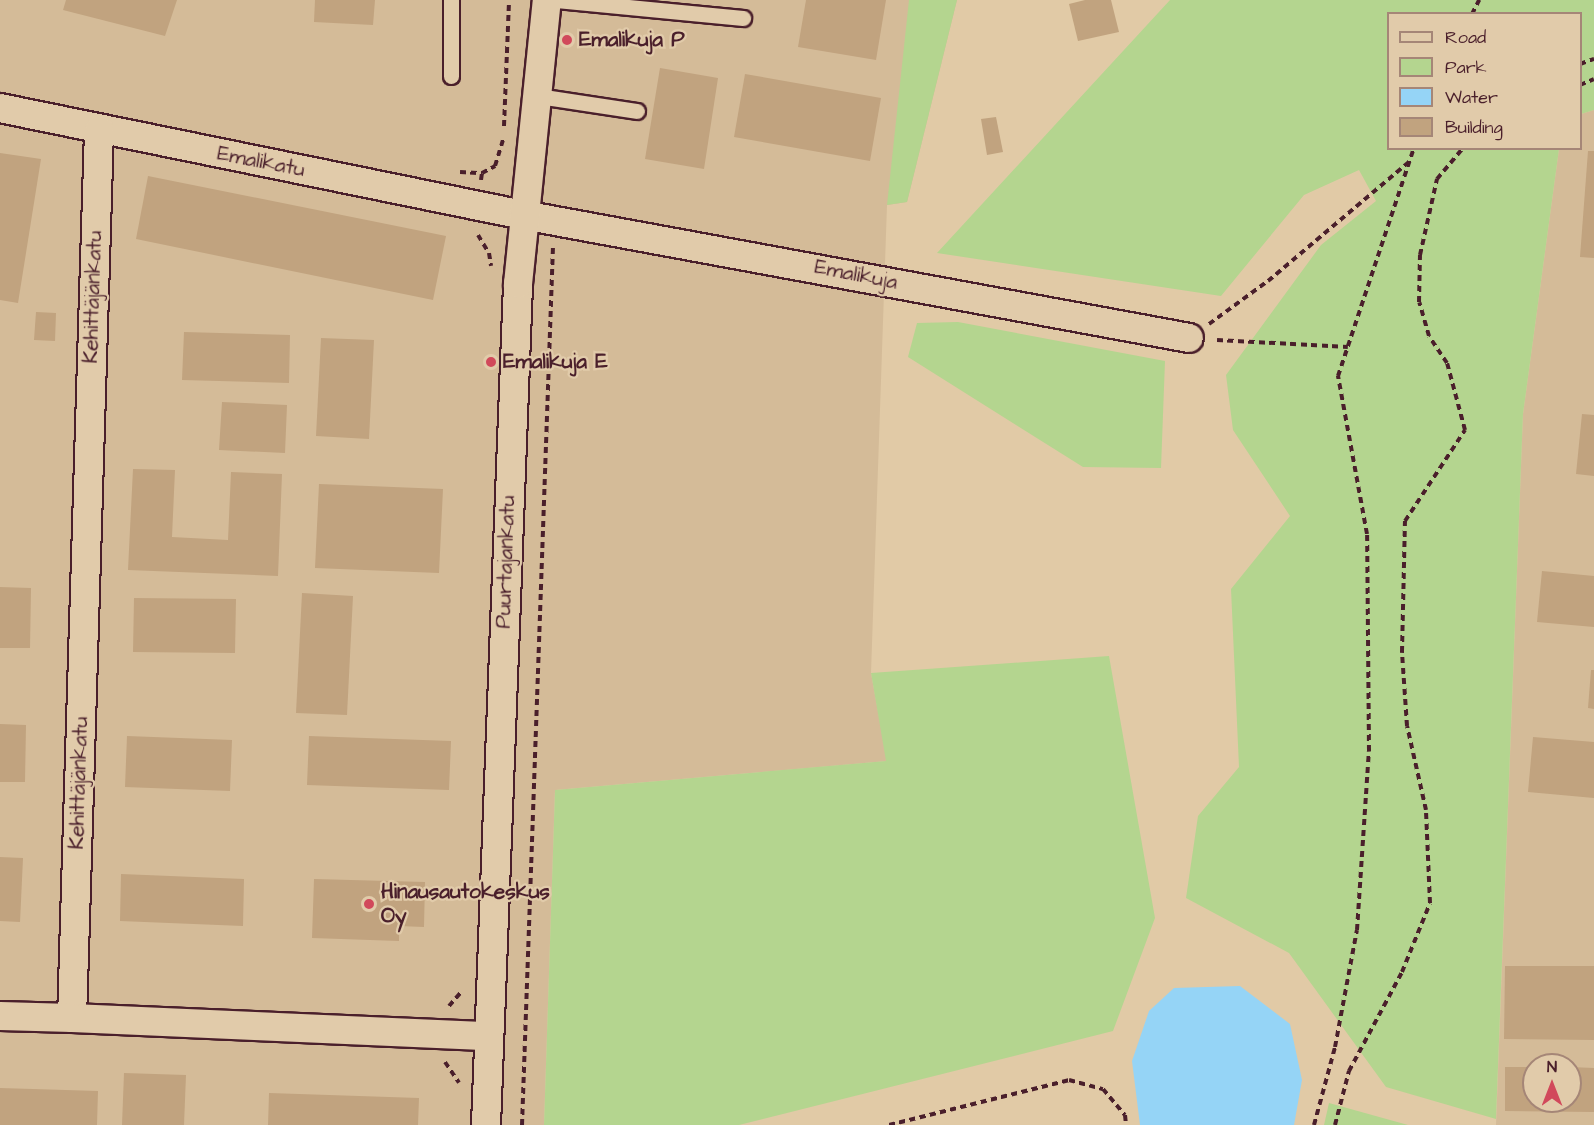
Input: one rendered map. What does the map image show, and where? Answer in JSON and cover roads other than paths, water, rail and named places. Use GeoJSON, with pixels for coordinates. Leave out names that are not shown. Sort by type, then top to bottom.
{"type":"FeatureCollection","features":[{"type":"Feature","properties":{"kind":"street","name":"Puurtajankatu"},"geometry":{"type":"LineString","coordinates":[[486,1125],[523,215],[548,0]]}},
{"type":"Feature","properties":{"kind":"street","name":"Emalikatu"},"geometry":{"type":"LineString","coordinates":[[0,108],[523,215]]}},
{"type":"Feature","properties":{"kind":"street","name":"Kehittäjänkatu"},"geometry":{"type":"LineString","coordinates":[[72,1018],[99,130]]}},
{"type":"Feature","properties":{"kind":"street","name":"Emalikuja"},"geometry":{"type":"LineString","coordinates":[[523,215],[555,219],[1189,338]]}},
{"type":"Feature","properties":{"kind":"street"},"geometry":{"type":"LineString","coordinates":[[0,1016],[489,1036]]}},
{"type":"Feature","properties":{"kind":"lane"},"geometry":{"type":"LineString","coordinates":[[451,76],[452,0]]}},
{"type":"Feature","properties":{"kind":"lane"},"geometry":{"type":"LineString","coordinates":[[556,0],[743,18]]}},
{"type":"Feature","properties":{"kind":"lane"},"geometry":{"type":"LineString","coordinates":[[538,96],[638,111]]}},
{"type":"Feature","properties":{"kind":"water"},"geometry":{"type":"Polygon","coordinates":[[[1240,986],[1290,1024],[1302,1080],[1294,1125],[1140,1125],[1132,1061],[1149,1011],[1174,988],[1240,986]]]}},
{"type":"Feature","properties":{"kind":"place","name":"Emalikuja P"},"geometry":{"type":"Point","coordinates":[567,40]}},
{"type":"Feature","properties":{"kind":"place","name":"Emalikuja E"},"geometry":{"type":"Point","coordinates":[491,362]}},
{"type":"Feature","properties":{"kind":"place","name":"Hinausautokeskus Oy"},"geometry":{"type":"Point","coordinates":[369,904]}}]}
